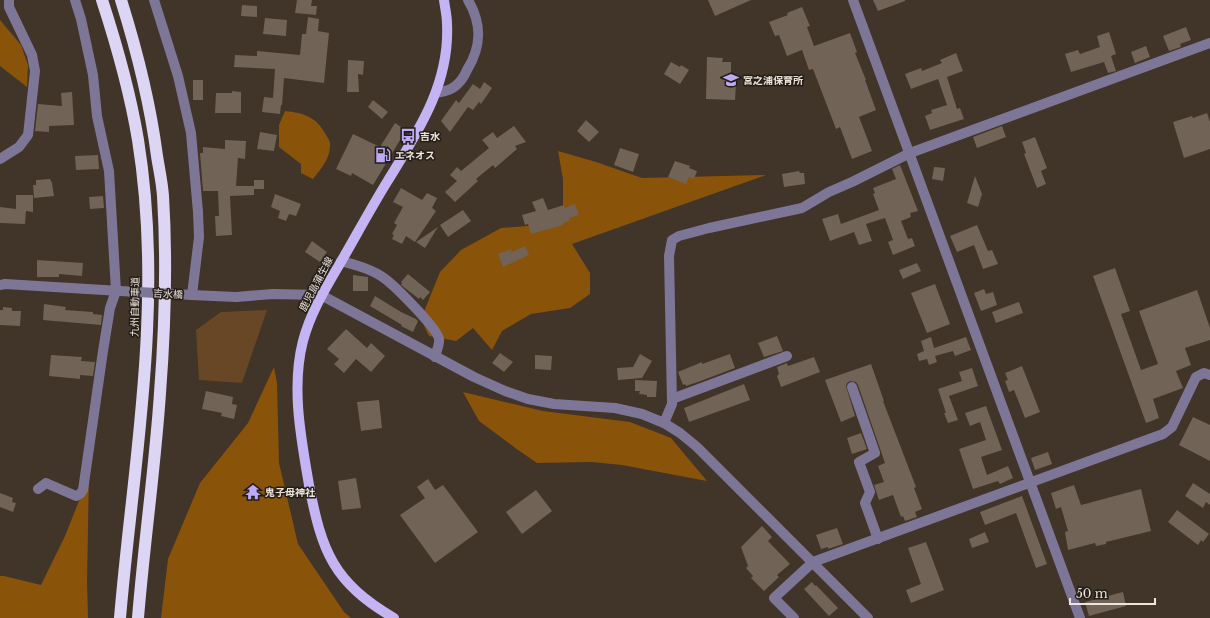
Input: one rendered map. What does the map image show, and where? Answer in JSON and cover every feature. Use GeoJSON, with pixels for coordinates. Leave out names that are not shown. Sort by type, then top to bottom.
{"type":"FeatureCollection","features":[{"type":"Feature","properties":{"kind":"highway","name":"九州自動車道"},"geometry":{"type":"LineString","coordinates":[[102,0],[115,40],[138,140],[144,195],[148,255],[147,330],[143,394],[120,618]]}},
{"type":"Feature","properties":{"kind":"highway"},"geometry":{"type":"LineString","coordinates":[[121,0],[144,82],[154,137],[162,194],[165,255],[164,330],[160,394],[138,618]]}},
{"type":"Feature","properties":{"kind":"main road","name":"鹿児島蒲生線"},"geometry":{"type":"LineString","coordinates":[[394,618],[373,605],[353,589],[334,564],[325,547],[314,510],[303,448],[299,416],[298,389],[300,362],[303,341],[321,296],[416,134],[436,93],[442,74],[447,49],[447,24],[444,0]]}},
{"type":"Feature","properties":{"kind":"street"},"geometry":{"type":"LineString","coordinates":[[0,159],[19,147],[28,135],[35,71],[32,55],[8,7],[9,0]]}},
{"type":"Feature","properties":{"kind":"street"},"geometry":{"type":"LineString","coordinates":[[38,489],[46,483],[76,496],[83,490],[110,308],[118,291],[109,171],[97,116],[93,75],[81,19],[75,0]]}},
{"type":"Feature","properties":{"kind":"street"},"geometry":{"type":"LineString","coordinates":[[154,0],[178,76],[191,133],[199,237],[192,295]]}},
{"type":"Feature","properties":{"kind":"street"},"geometry":{"type":"LineString","coordinates":[[436,93],[453,88],[462,80],[477,50],[479,37],[477,22],[475,12],[468,0]]}},
{"type":"Feature","properties":{"kind":"street"},"geometry":{"type":"LineString","coordinates":[[852,0],[910,153],[1080,618]]}},
{"type":"Feature","properties":{"kind":"street"},"geometry":{"type":"LineString","coordinates":[[664,423],[672,404],[668,256],[672,240],[679,236],[709,228],[802,208],[830,192],[910,153],[1210,43]]}},
{"type":"Feature","properties":{"kind":"street"},"geometry":{"type":"LineString","coordinates":[[341,261],[361,267],[383,278],[401,293],[437,332],[440,341],[435,357]]}},
{"type":"Feature","properties":{"kind":"street","name":"吉水橋"},"geometry":{"type":"LineString","coordinates":[[0,285],[5,284],[192,295],[236,296],[273,294],[321,296]]}},
{"type":"Feature","properties":{"kind":"street"},"geometry":{"type":"LineString","coordinates":[[321,296],[474,377],[528,399],[554,404],[615,408],[642,414],[664,423],[680,433],[697,447],[868,618]]}},
{"type":"Feature","properties":{"kind":"street"},"geometry":{"type":"LineString","coordinates":[[672,399],[787,356]]}},
{"type":"Feature","properties":{"kind":"street"},"geometry":{"type":"LineString","coordinates":[[794,618],[774,598],[813,562],[1163,434],[1172,427],[1196,377],[1204,373],[1210,375]]}},
{"type":"Feature","properties":{"kind":"street"},"geometry":{"type":"LineString","coordinates":[[852,387],[875,453],[859,462],[870,492],[865,503],[878,539]]}},
{"type":"Feature","properties":{"kind":"shaded area"},"geometry":{"type":"Polygon","coordinates":[[[0,20],[21,45],[28,65],[27,87],[0,66],[0,20]]]}},
{"type":"Feature","properties":{"kind":"shaded area"},"geometry":{"type":"Polygon","coordinates":[[[285,111],[298,113],[314,120],[329,140],[330,151],[324,164],[313,179],[301,173],[301,164],[279,147],[279,125],[285,111]]]}},
{"type":"Feature","properties":{"kind":"shaded area"},"geometry":{"type":"Polygon","coordinates":[[[558,151],[642,178],[766,175],[572,244],[590,273],[590,294],[570,308],[531,314],[502,331],[492,350],[473,328],[456,341],[429,336],[421,319],[440,272],[461,250],[501,228],[540,225],[563,216],[563,179],[558,151]]]}},
{"type":"Feature","properties":{"kind":"shaded area"},"geometry":{"type":"Polygon","coordinates":[[[267,310],[242,383],[199,380],[196,330],[221,312],[267,310]]]}},
{"type":"Feature","properties":{"kind":"shaded area"},"geometry":{"type":"Polygon","coordinates":[[[274,367],[277,383],[279,463],[298,544],[344,612],[351,618],[161,618],[168,559],[200,483],[248,423],[274,367]]]}},
{"type":"Feature","properties":{"kind":"shaded area"},"geometry":{"type":"Polygon","coordinates":[[[463,392],[543,411],[630,422],[671,438],[707,481],[622,465],[592,462],[537,463],[479,421],[463,392]]]}},
{"type":"Feature","properties":{"kind":"shaded area"},"geometry":{"type":"Polygon","coordinates":[[[89,476],[87,581],[88,618],[0,618],[0,576],[41,585],[65,536],[89,476]]]}},
{"type":"Feature","properties":{"kind":"building"},"geometry":{"type":"Polygon","coordinates":[[[297,0],[312,0],[311,6],[317,6],[316,15],[295,13],[297,0]]]}},
{"type":"Feature","properties":{"kind":"building"},"geometry":{"type":"Polygon","coordinates":[[[708,0],[751,0],[715,16],[708,0]]]}},
{"type":"Feature","properties":{"kind":"building"},"geometry":{"type":"Polygon","coordinates":[[[873,0],[905,0],[905,1],[878,11],[873,0]]]}},
{"type":"Feature","properties":{"kind":"building"},"geometry":{"type":"Polygon","coordinates":[[[242,5],[257,6],[257,17],[241,16],[242,5]]]}},
{"type":"Feature","properties":{"kind":"building"},"geometry":{"type":"Polygon","coordinates":[[[802,7],[810,26],[807,27],[814,46],[850,33],[857,52],[855,53],[876,110],[859,117],[872,151],[852,159],[840,127],[836,129],[813,69],[809,70],[802,50],[787,56],[779,35],[775,36],[769,22],[788,15],[787,13],[802,7]]]}},
{"type":"Feature","properties":{"kind":"building"},"geometry":{"type":"Polygon","coordinates":[[[308,17],[319,19],[318,31],[329,33],[324,83],[284,78],[280,114],[262,112],[264,97],[273,98],[275,69],[234,67],[235,55],[257,56],[257,51],[300,55],[302,34],[306,34],[308,17]]]}},
{"type":"Feature","properties":{"kind":"building"},"geometry":{"type":"Polygon","coordinates":[[[265,18],[287,20],[286,36],[263,34],[265,18]]]}},
{"type":"Feature","properties":{"kind":"building"},"geometry":{"type":"Polygon","coordinates":[[[1186,27],[1191,40],[1180,44],[1181,47],[1169,51],[1163,36],[1186,27]]]}},
{"type":"Feature","properties":{"kind":"building"},"geometry":{"type":"Polygon","coordinates":[[[1109,32],[1116,54],[1111,56],[1116,71],[1108,73],[1104,62],[1071,72],[1065,54],[1078,50],[1080,54],[1100,47],[1097,36],[1109,32]]]}},
{"type":"Feature","properties":{"kind":"building"},"geometry":{"type":"Polygon","coordinates":[[[1146,46],[1150,57],[1135,63],[1131,52],[1146,46]]]}},
{"type":"Feature","properties":{"kind":"building"},"geometry":{"type":"Polygon","coordinates":[[[956,53],[963,71],[947,77],[957,109],[960,108],[964,119],[930,130],[925,116],[932,113],[931,110],[947,105],[938,79],[911,89],[905,74],[921,68],[922,71],[942,63],[940,60],[956,53]]]}},
{"type":"Feature","properties":{"kind":"building"},"geometry":{"type":"Polygon","coordinates":[[[707,57],[723,58],[722,62],[731,62],[731,85],[736,85],[735,100],[706,99],[707,57]]]}},
{"type":"Feature","properties":{"kind":"building"},"geometry":{"type":"Polygon","coordinates":[[[348,60],[364,61],[363,75],[358,74],[359,92],[347,92],[348,60]]]}},
{"type":"Feature","properties":{"kind":"building"},"geometry":{"type":"Polygon","coordinates":[[[671,62],[680,67],[681,65],[689,70],[680,84],[664,74],[671,62]]]}},
{"type":"Feature","properties":{"kind":"building"},"geometry":{"type":"Polygon","coordinates":[[[193,80],[203,80],[203,100],[193,100],[193,80]]]}},
{"type":"Feature","properties":{"kind":"building"},"geometry":{"type":"Polygon","coordinates":[[[484,82],[492,88],[481,104],[479,102],[473,110],[468,107],[450,132],[441,121],[456,100],[459,103],[473,84],[480,89],[484,82]]]}},
{"type":"Feature","properties":{"kind":"building"},"geometry":{"type":"Polygon","coordinates":[[[232,91],[241,92],[241,113],[215,113],[216,93],[232,93],[232,91]]]}},
{"type":"Feature","properties":{"kind":"building"},"geometry":{"type":"Polygon","coordinates":[[[72,92],[74,125],[49,126],[49,132],[35,131],[38,104],[62,106],[61,93],[72,92]]]}},
{"type":"Feature","properties":{"kind":"building"},"geometry":{"type":"Polygon","coordinates":[[[373,100],[388,112],[382,119],[368,107],[373,100]]]}},
{"type":"Feature","properties":{"kind":"building"},"geometry":{"type":"Polygon","coordinates":[[[1207,113],[1210,122],[1210,149],[1184,158],[1173,122],[1192,116],[1193,118],[1207,113]]]}},
{"type":"Feature","properties":{"kind":"building"},"geometry":{"type":"Polygon","coordinates":[[[586,120],[599,132],[589,142],[577,131],[586,120]]]}},
{"type":"Feature","properties":{"kind":"building"},"geometry":{"type":"Polygon","coordinates":[[[395,123],[406,130],[373,185],[352,173],[351,176],[336,169],[353,134],[380,147],[395,123]]]}},
{"type":"Feature","properties":{"kind":"building"},"geometry":{"type":"Polygon","coordinates":[[[514,126],[526,142],[515,146],[517,149],[495,168],[493,165],[476,179],[478,181],[455,202],[445,192],[457,181],[450,175],[457,167],[461,171],[489,148],[482,140],[493,132],[497,138],[514,126]]]}},
{"type":"Feature","properties":{"kind":"building"},"geometry":{"type":"Polygon","coordinates":[[[1002,126],[1006,137],[977,148],[973,137],[1002,126]]]}},
{"type":"Feature","properties":{"kind":"building"},"geometry":{"type":"Polygon","coordinates":[[[260,132],[277,135],[274,151],[257,149],[260,132]]]}},
{"type":"Feature","properties":{"kind":"building"},"geometry":{"type":"Polygon","coordinates":[[[1035,137],[1047,168],[1041,171],[1046,184],[1037,188],[1024,154],[1026,153],[1022,142],[1035,137]]]}},
{"type":"Feature","properties":{"kind":"building"},"geometry":{"type":"Polygon","coordinates":[[[225,140],[246,141],[245,159],[238,158],[236,186],[254,186],[254,195],[230,196],[232,235],[216,236],[215,216],[219,216],[218,191],[203,191],[200,153],[203,153],[203,147],[225,149],[225,140]]]}},
{"type":"Feature","properties":{"kind":"building"},"geometry":{"type":"Polygon","coordinates":[[[620,148],[639,154],[633,172],[614,165],[620,148]]]}},
{"type":"Feature","properties":{"kind":"building"},"geometry":{"type":"Polygon","coordinates":[[[98,155],[99,169],[76,170],[75,156],[98,155]]]}},
{"type":"Feature","properties":{"kind":"building"},"geometry":{"type":"Polygon","coordinates":[[[675,161],[690,166],[689,168],[697,171],[694,179],[689,177],[686,184],[668,177],[675,161]]]}},
{"type":"Feature","properties":{"kind":"building"},"geometry":{"type":"Polygon","coordinates":[[[900,165],[918,211],[910,213],[911,217],[901,221],[908,239],[912,238],[915,246],[893,255],[888,242],[893,240],[885,218],[866,224],[872,241],[859,245],[854,232],[830,241],[822,219],[838,214],[841,224],[879,210],[873,194],[875,193],[873,188],[896,179],[892,169],[900,165]]]}},
{"type":"Feature","properties":{"kind":"building"},"geometry":{"type":"Polygon","coordinates":[[[934,167],[945,168],[943,181],[932,179],[934,167]]]}},
{"type":"Feature","properties":{"kind":"building"},"geometry":{"type":"Polygon","coordinates":[[[799,171],[800,173],[804,173],[805,184],[784,187],[782,174],[799,171]]]}},
{"type":"Feature","properties":{"kind":"building"},"geometry":{"type":"Polygon","coordinates":[[[975,176],[982,194],[978,207],[967,203],[975,176]]]}},
{"type":"Feature","properties":{"kind":"building"},"geometry":{"type":"Polygon","coordinates":[[[50,179],[54,196],[34,198],[33,185],[36,185],[36,180],[50,179]]]}},
{"type":"Feature","properties":{"kind":"building"},"geometry":{"type":"Polygon","coordinates":[[[254,180],[264,180],[264,189],[254,189],[254,180]]]}},
{"type":"Feature","properties":{"kind":"building"},"geometry":{"type":"Polygon","coordinates":[[[401,188],[422,200],[427,193],[437,198],[432,208],[436,211],[415,242],[406,236],[402,244],[392,239],[394,235],[392,234],[397,225],[394,223],[403,207],[393,202],[401,188]]]}},
{"type":"Feature","properties":{"kind":"building"},"geometry":{"type":"Polygon","coordinates":[[[275,194],[301,204],[296,216],[289,214],[286,221],[278,218],[280,211],[271,207],[275,194]]]}},
{"type":"Feature","properties":{"kind":"building"},"geometry":{"type":"Polygon","coordinates":[[[16,195],[33,195],[33,212],[26,211],[25,224],[0,223],[0,207],[16,209],[16,195]]]}},
{"type":"Feature","properties":{"kind":"building"},"geometry":{"type":"Polygon","coordinates":[[[103,196],[104,208],[90,209],[89,197],[103,196]]]}},
{"type":"Feature","properties":{"kind":"building"},"geometry":{"type":"Polygon","coordinates":[[[543,198],[548,210],[564,205],[565,208],[575,204],[579,215],[569,218],[569,221],[563,223],[563,225],[531,234],[528,224],[525,225],[522,215],[536,211],[532,202],[543,198]]]}},
{"type":"Feature","properties":{"kind":"building"},"geometry":{"type":"Polygon","coordinates":[[[463,210],[471,221],[448,237],[440,225],[463,210]]]}},
{"type":"Feature","properties":{"kind":"building"},"geometry":{"type":"Polygon","coordinates":[[[977,225],[988,251],[992,250],[998,264],[983,269],[974,245],[957,252],[950,236],[977,225]]]}},
{"type":"Feature","properties":{"kind":"building"},"geometry":{"type":"Polygon","coordinates":[[[438,227],[425,248],[416,242],[438,227]]]}},
{"type":"Feature","properties":{"kind":"building"},"geometry":{"type":"Polygon","coordinates":[[[312,241],[327,252],[320,262],[305,252],[312,241]]]}},
{"type":"Feature","properties":{"kind":"building"},"geometry":{"type":"Polygon","coordinates":[[[525,246],[529,255],[503,267],[498,254],[511,249],[512,252],[525,246]]]}},
{"type":"Feature","properties":{"kind":"building"},"geometry":{"type":"Polygon","coordinates":[[[37,260],[83,263],[82,276],[59,274],[59,277],[37,277],[37,260]]]}},
{"type":"Feature","properties":{"kind":"building"},"geometry":{"type":"Polygon","coordinates":[[[917,263],[921,271],[903,279],[899,270],[917,263]]]}},
{"type":"Feature","properties":{"kind":"building"},"geometry":{"type":"Polygon","coordinates":[[[1115,268],[1130,311],[1121,314],[1141,370],[1158,364],[1139,311],[1197,290],[1210,328],[1210,340],[1185,348],[1191,365],[1176,371],[1183,388],[1153,399],[1159,418],[1146,423],[1093,276],[1115,268]]]}},
{"type":"Feature","properties":{"kind":"building"},"geometry":{"type":"Polygon","coordinates":[[[408,274],[430,292],[423,300],[420,297],[419,299],[401,285],[401,282],[408,274]]]}},
{"type":"Feature","properties":{"kind":"building"},"geometry":{"type":"Polygon","coordinates":[[[353,275],[368,277],[368,291],[353,291],[353,275]]]}},
{"type":"Feature","properties":{"kind":"building"},"geometry":{"type":"Polygon","coordinates":[[[935,284],[950,324],[927,333],[911,293],[935,284]]]}},
{"type":"Feature","properties":{"kind":"building"},"geometry":{"type":"Polygon","coordinates":[[[984,289],[986,294],[993,292],[997,305],[981,311],[974,293],[984,289]]]}},
{"type":"Feature","properties":{"kind":"building"},"geometry":{"type":"Polygon","coordinates":[[[375,296],[401,312],[416,319],[418,321],[413,332],[370,306],[375,296]]]}},
{"type":"Feature","properties":{"kind":"building"},"geometry":{"type":"Polygon","coordinates":[[[1019,302],[1023,313],[996,323],[992,312],[1019,302]]]}},
{"type":"Feature","properties":{"kind":"building"},"geometry":{"type":"Polygon","coordinates":[[[44,304],[66,307],[65,310],[93,312],[93,314],[102,315],[101,325],[43,320],[44,304]]]}},
{"type":"Feature","properties":{"kind":"building"},"geometry":{"type":"Polygon","coordinates":[[[3,307],[12,308],[12,311],[21,311],[20,326],[0,325],[0,310],[3,310],[3,307]]]}},
{"type":"Feature","properties":{"kind":"building"},"geometry":{"type":"Polygon","coordinates":[[[346,329],[367,348],[371,343],[385,356],[371,372],[356,359],[344,373],[334,364],[339,359],[327,349],[346,329]]]}},
{"type":"Feature","properties":{"kind":"building"},"geometry":{"type":"Polygon","coordinates":[[[777,336],[783,351],[764,357],[758,343],[777,336]]]}},
{"type":"Feature","properties":{"kind":"building"},"geometry":{"type":"Polygon","coordinates":[[[931,337],[934,348],[966,337],[971,350],[955,356],[953,351],[935,356],[937,362],[929,365],[927,359],[919,361],[917,354],[924,351],[921,341],[931,337]]]}},
{"type":"Feature","properties":{"kind":"building"},"geometry":{"type":"Polygon","coordinates":[[[500,353],[513,362],[504,372],[492,363],[500,353]]]}},
{"type":"Feature","properties":{"kind":"building"},"geometry":{"type":"Polygon","coordinates":[[[640,354],[652,361],[642,378],[618,380],[617,368],[633,367],[640,354]]]}},
{"type":"Feature","properties":{"kind":"building"},"geometry":{"type":"Polygon","coordinates":[[[730,354],[735,368],[686,386],[685,384],[683,385],[678,372],[702,362],[702,364],[730,354]]]}},
{"type":"Feature","properties":{"kind":"building"},"geometry":{"type":"Polygon","coordinates":[[[51,355],[82,357],[81,361],[95,362],[93,376],[80,375],[80,379],[49,376],[51,355]]]}},
{"type":"Feature","properties":{"kind":"building"},"geometry":{"type":"Polygon","coordinates":[[[535,355],[552,356],[551,370],[535,369],[535,355]]]}},
{"type":"Feature","properties":{"kind":"building"},"geometry":{"type":"Polygon","coordinates":[[[814,357],[820,372],[781,387],[777,376],[779,374],[777,367],[787,363],[788,366],[814,357]]]}},
{"type":"Feature","properties":{"kind":"building"},"geometry":{"type":"Polygon","coordinates":[[[871,364],[883,401],[916,487],[914,488],[922,509],[915,512],[917,517],[905,521],[903,516],[901,517],[893,495],[879,500],[874,485],[884,482],[878,466],[885,463],[858,385],[856,382],[850,381],[847,383],[846,386],[855,416],[841,422],[825,380],[871,364]]]}},
{"type":"Feature","properties":{"kind":"building"},"geometry":{"type":"Polygon","coordinates":[[[1022,366],[1040,412],[1025,418],[1014,390],[1009,392],[1005,381],[1008,380],[1005,373],[1022,366]]]}},
{"type":"Feature","properties":{"kind":"building"},"geometry":{"type":"Polygon","coordinates":[[[972,368],[978,386],[949,396],[958,420],[948,423],[938,389],[962,381],[959,372],[972,368]]]}},
{"type":"Feature","properties":{"kind":"building"},"geometry":{"type":"Polygon","coordinates":[[[635,380],[657,381],[656,397],[647,397],[647,395],[639,394],[640,391],[635,391],[635,380]]]}},
{"type":"Feature","properties":{"kind":"building"},"geometry":{"type":"Polygon","coordinates":[[[744,384],[750,400],[689,422],[684,408],[744,384]]]}},
{"type":"Feature","properties":{"kind":"building"},"geometry":{"type":"Polygon","coordinates":[[[206,391],[233,397],[232,404],[237,405],[234,419],[221,416],[222,413],[202,409],[206,391]]]}},
{"type":"Feature","properties":{"kind":"building"},"geometry":{"type":"Polygon","coordinates":[[[379,400],[382,428],[361,431],[357,402],[379,400]]]}},
{"type":"Feature","properties":{"kind":"building"},"geometry":{"type":"Polygon","coordinates":[[[986,406],[1002,450],[981,457],[987,475],[1008,466],[1013,478],[1000,484],[998,481],[973,489],[959,449],[986,440],[980,422],[970,426],[965,413],[986,406]]]}},
{"type":"Feature","properties":{"kind":"building"},"geometry":{"type":"Polygon","coordinates":[[[1193,417],[1210,425],[1210,461],[1179,445],[1193,417]]]}},
{"type":"Feature","properties":{"kind":"building"},"geometry":{"type":"Polygon","coordinates":[[[861,433],[867,449],[852,454],[847,438],[861,433]]]}},
{"type":"Feature","properties":{"kind":"building"},"geometry":{"type":"Polygon","coordinates":[[[1048,452],[1052,464],[1035,470],[1031,458],[1048,452]]]}},
{"type":"Feature","properties":{"kind":"building"},"geometry":{"type":"Polygon","coordinates":[[[356,478],[361,508],[342,510],[338,481],[356,478]]]}},
{"type":"Feature","properties":{"kind":"building"},"geometry":{"type":"Polygon","coordinates":[[[428,479],[435,490],[443,485],[478,532],[435,563],[400,515],[425,498],[417,487],[428,479]]]}},
{"type":"Feature","properties":{"kind":"building"},"geometry":{"type":"Polygon","coordinates":[[[1193,483],[1210,494],[1210,505],[1206,502],[1203,508],[1185,496],[1193,483]]]}},
{"type":"Feature","properties":{"kind":"building"},"geometry":{"type":"Polygon","coordinates":[[[1074,485],[1081,505],[1141,489],[1151,531],[1106,542],[1106,544],[1096,546],[1095,543],[1068,550],[1065,532],[1068,531],[1061,507],[1056,509],[1051,493],[1074,485]]]}},
{"type":"Feature","properties":{"kind":"building"},"geometry":{"type":"Polygon","coordinates":[[[536,490],[552,511],[522,534],[506,512],[536,490]]]}},
{"type":"Feature","properties":{"kind":"building"},"geometry":{"type":"Polygon","coordinates":[[[0,493],[13,498],[12,502],[16,503],[13,512],[0,507],[0,493]]]}},
{"type":"Feature","properties":{"kind":"building"},"geometry":{"type":"Polygon","coordinates":[[[1022,496],[1047,564],[1036,568],[1016,513],[985,525],[980,512],[1022,496]]]}},
{"type":"Feature","properties":{"kind":"building"},"geometry":{"type":"Polygon","coordinates":[[[1177,510],[1209,534],[1203,542],[1201,540],[1198,545],[1168,522],[1177,510]]]}},
{"type":"Feature","properties":{"kind":"building"},"geometry":{"type":"Polygon","coordinates":[[[762,526],[772,537],[768,541],[790,564],[777,575],[779,577],[764,591],[751,578],[753,576],[746,568],[748,566],[741,547],[762,526]]]}},
{"type":"Feature","properties":{"kind":"building"},"geometry":{"type":"Polygon","coordinates":[[[837,528],[843,544],[828,549],[828,547],[821,549],[816,535],[837,528]]]}},
{"type":"Feature","properties":{"kind":"building"},"geometry":{"type":"Polygon","coordinates":[[[985,532],[989,542],[972,548],[969,539],[985,532]]]}},
{"type":"Feature","properties":{"kind":"building"},"geometry":{"type":"Polygon","coordinates":[[[926,542],[944,590],[911,603],[906,590],[921,584],[908,548],[926,542]]]}},
{"type":"Feature","properties":{"kind":"building"},"geometry":{"type":"Polygon","coordinates":[[[812,582],[838,608],[829,616],[804,589],[812,582]]]}},
{"type":"Feature","properties":{"kind":"building"},"geometry":{"type":"Polygon","coordinates":[[[1123,592],[1126,606],[1089,616],[1085,602],[1123,592]]]}},
{"type":"Feature","properties":{"kind":"place","name":"宮之浦保育所"},"geometry":{"type":"Point","coordinates":[731,80]}},
{"type":"Feature","properties":{"kind":"place","name":"吉水"},"geometry":{"type":"Point","coordinates":[408,136]}},
{"type":"Feature","properties":{"kind":"place","name":"エネオス"},"geometry":{"type":"Point","coordinates":[383,155]}},
{"type":"Feature","properties":{"kind":"place","name":"鬼子母神社"},"geometry":{"type":"Point","coordinates":[253,492]}}]}
